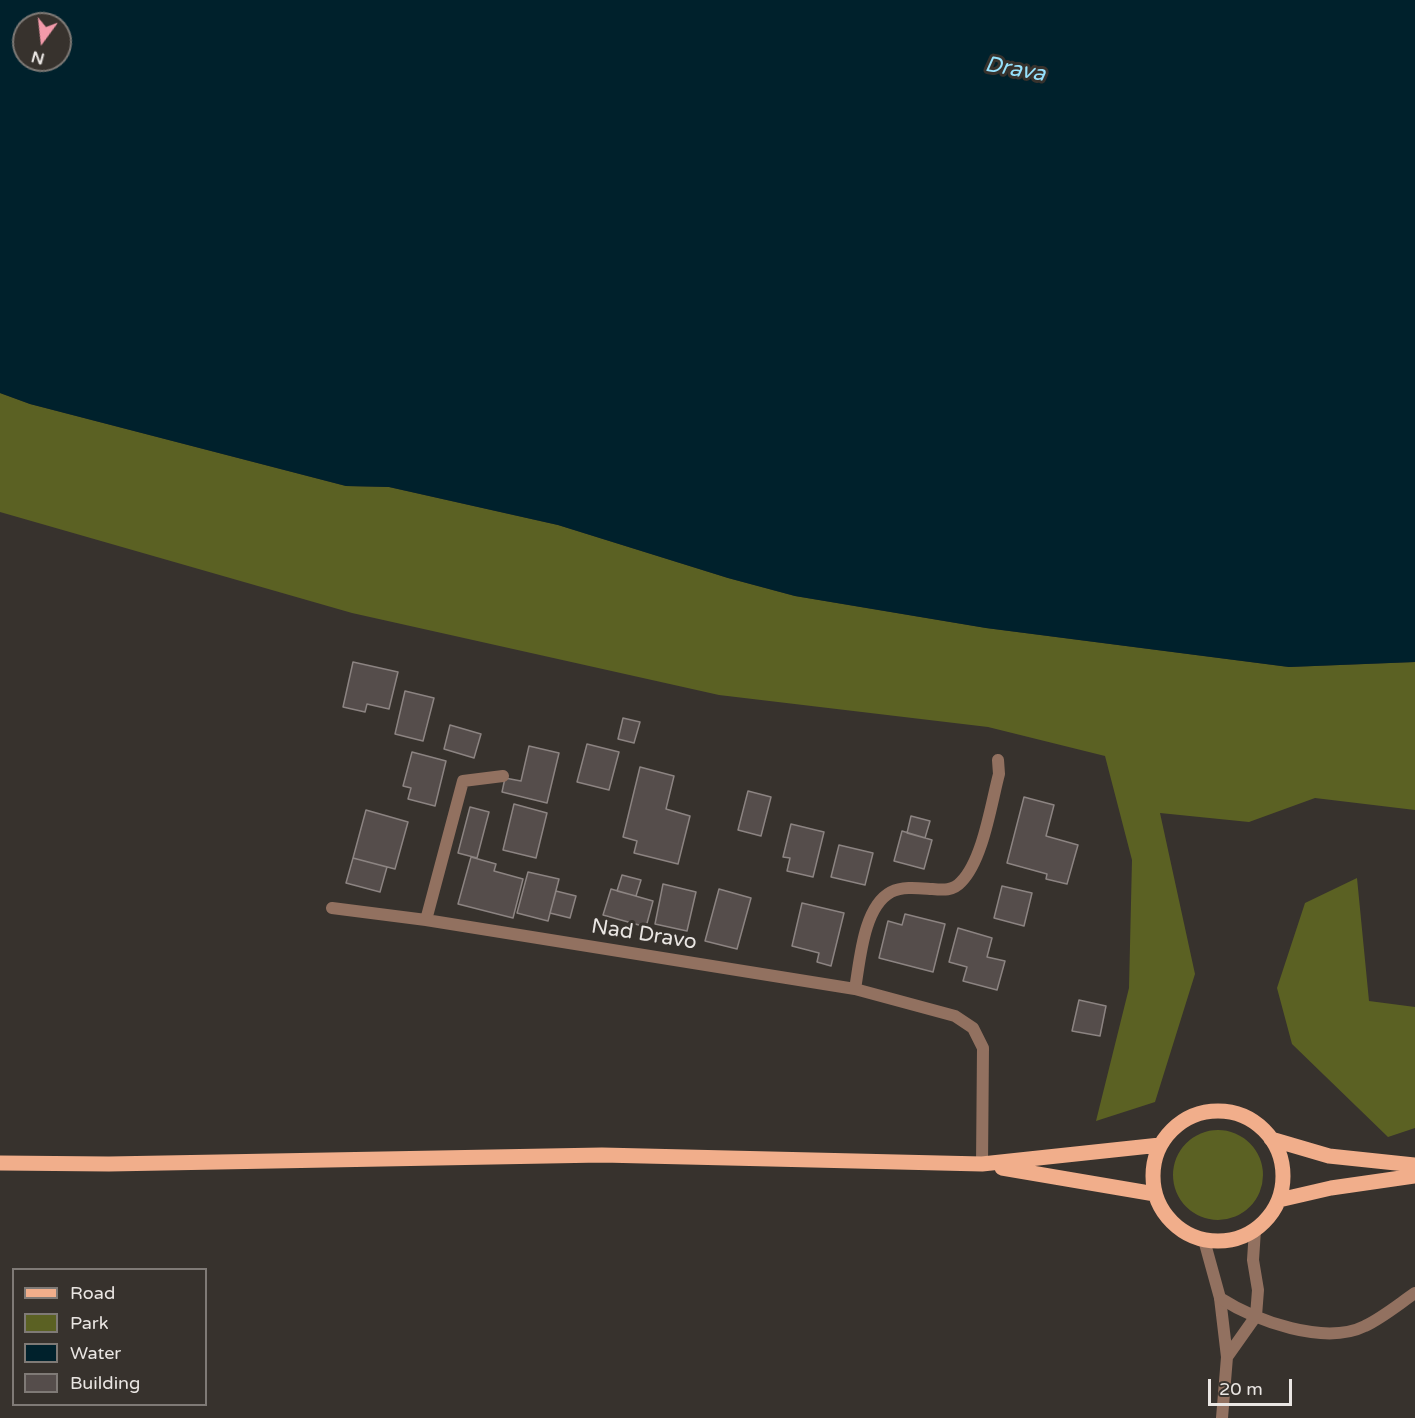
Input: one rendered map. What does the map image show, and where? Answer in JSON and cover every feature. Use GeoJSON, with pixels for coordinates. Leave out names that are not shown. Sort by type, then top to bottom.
{"type":"FeatureCollection","features":[{"type":"Feature","properties":{"kind":"main road"},"geometry":{"type":"LineString","coordinates":[[1217,1111],[1234,1113],[1251,1120],[1271,1139],[1282,1162],[1283,1181],[1279,1200],[1269,1217],[1255,1230],[1239,1238],[1222,1242],[1204,1240],[1187,1234],[1172,1224],[1161,1209],[1155,1194],[1153,1169],[1160,1145],[1170,1131],[1183,1121],[1199,1114],[1217,1111]]}},
{"type":"Feature","properties":{"kind":"main road"},"geometry":{"type":"LineString","coordinates":[[1271,1139],[1329,1156],[1415,1165]]}},
{"type":"Feature","properties":{"kind":"main road"},"geometry":{"type":"LineString","coordinates":[[0,1163],[121,1164],[602,1155],[982,1164],[1160,1145]]}},
{"type":"Feature","properties":{"kind":"main road"},"geometry":{"type":"LineString","coordinates":[[982,1164],[1155,1194]]}},
{"type":"Feature","properties":{"kind":"main road"},"geometry":{"type":"LineString","coordinates":[[1279,1200],[1331,1188],[1415,1176]]}},
{"type":"Feature","properties":{"kind":"street"},"geometry":{"type":"LineString","coordinates":[[855,989],[870,915],[878,904],[891,892],[911,887],[947,890],[960,883],[975,862],[999,774],[998,760]]}},
{"type":"Feature","properties":{"kind":"street"},"geometry":{"type":"LineString","coordinates":[[426,920],[463,781],[503,776]]}},
{"type":"Feature","properties":{"kind":"street","name":"Nad Dravo"},"geometry":{"type":"LineString","coordinates":[[332,908],[426,920],[855,989],[955,1016],[973,1028],[983,1048],[982,1164]]}},
{"type":"Feature","properties":{"kind":"street"},"geometry":{"type":"LineString","coordinates":[[1227,1357],[1256,1316],[1258,1290],[1253,1260],[1255,1230]]}},
{"type":"Feature","properties":{"kind":"street"},"geometry":{"type":"LineString","coordinates":[[1204,1240],[1220,1298],[1227,1357],[1222,1418]]}},
{"type":"Feature","properties":{"kind":"street"},"geometry":{"type":"LineString","coordinates":[[1220,1298],[1236,1308],[1299,1330],[1334,1334],[1364,1327],[1415,1293]]}},
{"type":"Feature","properties":{"kind":"green space"},"geometry":{"type":"Polygon","coordinates":[[[0,393],[30,404],[346,486],[389,487],[558,525],[728,578],[795,596],[986,628],[1289,667],[1415,662],[1415,810],[1315,798],[1249,822],[1160,813],[1195,974],[1155,1102],[1096,1121],[1129,988],[1132,860],[1105,756],[988,727],[719,695],[352,613],[0,512],[0,393]]]}},
{"type":"Feature","properties":{"kind":"green space"},"geometry":{"type":"Polygon","coordinates":[[[1357,878],[1369,1001],[1415,1007],[1415,1128],[1388,1137],[1292,1044],[1277,988],[1305,903],[1357,878]]]}},
{"type":"Feature","properties":{"kind":"green space"},"geometry":{"type":"Polygon","coordinates":[[[1218,1130],[1235,1134],[1250,1143],[1259,1158],[1263,1175],[1259,1192],[1250,1207],[1235,1216],[1218,1220],[1201,1216],[1186,1207],[1177,1192],[1173,1175],[1177,1158],[1186,1143],[1201,1134],[1218,1130]]]}},
{"type":"Feature","properties":{"kind":"water","name":"Drava"},"geometry":{"type":"Polygon","coordinates":[[[0,0],[1415,0],[1415,662],[1289,667],[986,628],[795,596],[728,578],[558,525],[389,487],[346,486],[30,404],[0,393],[0,0]]]}},
{"type":"Feature","properties":{"kind":"building"},"geometry":{"type":"Polygon","coordinates":[[[353,662],[398,672],[389,709],[367,704],[365,712],[343,707],[353,662]]]}},
{"type":"Feature","properties":{"kind":"building"},"geometry":{"type":"Polygon","coordinates":[[[405,691],[434,698],[423,741],[395,734],[405,691]]]}},
{"type":"Feature","properties":{"kind":"building"},"geometry":{"type":"Polygon","coordinates":[[[623,718],[640,722],[634,743],[618,739],[623,718]]]}},
{"type":"Feature","properties":{"kind":"building"},"geometry":{"type":"Polygon","coordinates":[[[450,725],[481,734],[474,758],[444,749],[450,725]]]}},
{"type":"Feature","properties":{"kind":"building"},"geometry":{"type":"Polygon","coordinates":[[[587,744],[619,752],[609,790],[577,782],[587,744]]]}},
{"type":"Feature","properties":{"kind":"building"},"geometry":{"type":"Polygon","coordinates":[[[529,746],[559,753],[547,803],[502,792],[505,778],[521,781],[529,746]]]}},
{"type":"Feature","properties":{"kind":"building"},"geometry":{"type":"Polygon","coordinates":[[[412,752],[446,761],[435,806],[408,799],[411,788],[403,786],[412,752]]]}},
{"type":"Feature","properties":{"kind":"building"},"geometry":{"type":"Polygon","coordinates":[[[640,767],[674,776],[666,809],[690,816],[678,864],[634,853],[637,841],[623,837],[640,767]]]}},
{"type":"Feature","properties":{"kind":"building"},"geometry":{"type":"Polygon","coordinates":[[[748,791],[771,797],[761,836],[738,830],[748,791]]]}},
{"type":"Feature","properties":{"kind":"building"},"geometry":{"type":"Polygon","coordinates":[[[1024,797],[1054,805],[1046,836],[1078,845],[1067,884],[1046,879],[1047,874],[1007,863],[1024,797]]]}},
{"type":"Feature","properties":{"kind":"building"},"geometry":{"type":"Polygon","coordinates":[[[514,804],[547,813],[536,858],[503,850],[514,804]]]}},
{"type":"Feature","properties":{"kind":"building"},"geometry":{"type":"Polygon","coordinates":[[[470,807],[489,812],[477,858],[458,853],[470,807]]]}},
{"type":"Feature","properties":{"kind":"building"},"geometry":{"type":"Polygon","coordinates":[[[366,810],[408,822],[395,869],[353,858],[366,810]]]}},
{"type":"Feature","properties":{"kind":"building"},"geometry":{"type":"Polygon","coordinates":[[[911,816],[930,821],[925,838],[907,833],[911,816]]]}},
{"type":"Feature","properties":{"kind":"building"},"geometry":{"type":"Polygon","coordinates":[[[791,824],[824,832],[813,877],[787,871],[790,858],[783,857],[791,824]]]}},
{"type":"Feature","properties":{"kind":"building"},"geometry":{"type":"Polygon","coordinates":[[[902,831],[932,840],[924,869],[894,861],[902,831]]]}},
{"type":"Feature","properties":{"kind":"building"},"geometry":{"type":"Polygon","coordinates":[[[839,845],[873,853],[865,885],[831,877],[839,845]]]}},
{"type":"Feature","properties":{"kind":"building"},"geometry":{"type":"Polygon","coordinates":[[[471,857],[496,864],[494,871],[523,879],[513,918],[458,904],[471,857]]]}},
{"type":"Feature","properties":{"kind":"building"},"geometry":{"type":"Polygon","coordinates":[[[353,858],[387,867],[380,892],[346,883],[353,858]]]}},
{"type":"Feature","properties":{"kind":"building"},"geometry":{"type":"Polygon","coordinates":[[[528,872],[559,879],[548,921],[517,913],[528,872]]]}},
{"type":"Feature","properties":{"kind":"building"},"geometry":{"type":"Polygon","coordinates":[[[622,875],[641,880],[636,896],[617,891],[622,875]]]}},
{"type":"Feature","properties":{"kind":"building"},"geometry":{"type":"Polygon","coordinates":[[[663,884],[696,892],[687,931],[655,924],[663,884]]]}},
{"type":"Feature","properties":{"kind":"building"},"geometry":{"type":"Polygon","coordinates":[[[1002,886],[1032,893],[1024,926],[994,918],[1002,886]]]}},
{"type":"Feature","properties":{"kind":"building"},"geometry":{"type":"Polygon","coordinates":[[[611,889],[653,901],[646,927],[603,915],[611,889]]]}},
{"type":"Feature","properties":{"kind":"building"},"geometry":{"type":"Polygon","coordinates":[[[719,889],[751,898],[737,949],[705,941],[719,889]]]}},
{"type":"Feature","properties":{"kind":"building"},"geometry":{"type":"Polygon","coordinates":[[[556,891],[576,896],[570,918],[550,913],[556,891]]]}},
{"type":"Feature","properties":{"kind":"building"},"geometry":{"type":"Polygon","coordinates":[[[802,903],[844,913],[831,966],[817,962],[819,953],[792,946],[802,903]]]}},
{"type":"Feature","properties":{"kind":"building"},"geometry":{"type":"Polygon","coordinates":[[[905,914],[945,924],[933,972],[879,958],[888,921],[902,925],[905,914]]]}},
{"type":"Feature","properties":{"kind":"building"},"geometry":{"type":"Polygon","coordinates":[[[958,928],[992,938],[987,957],[1005,961],[997,990],[963,981],[967,967],[949,962],[958,928]]]}},
{"type":"Feature","properties":{"kind":"building"},"geometry":{"type":"Polygon","coordinates":[[[1079,1000],[1106,1006],[1100,1036],[1072,1031],[1079,1000]]]}}]}
